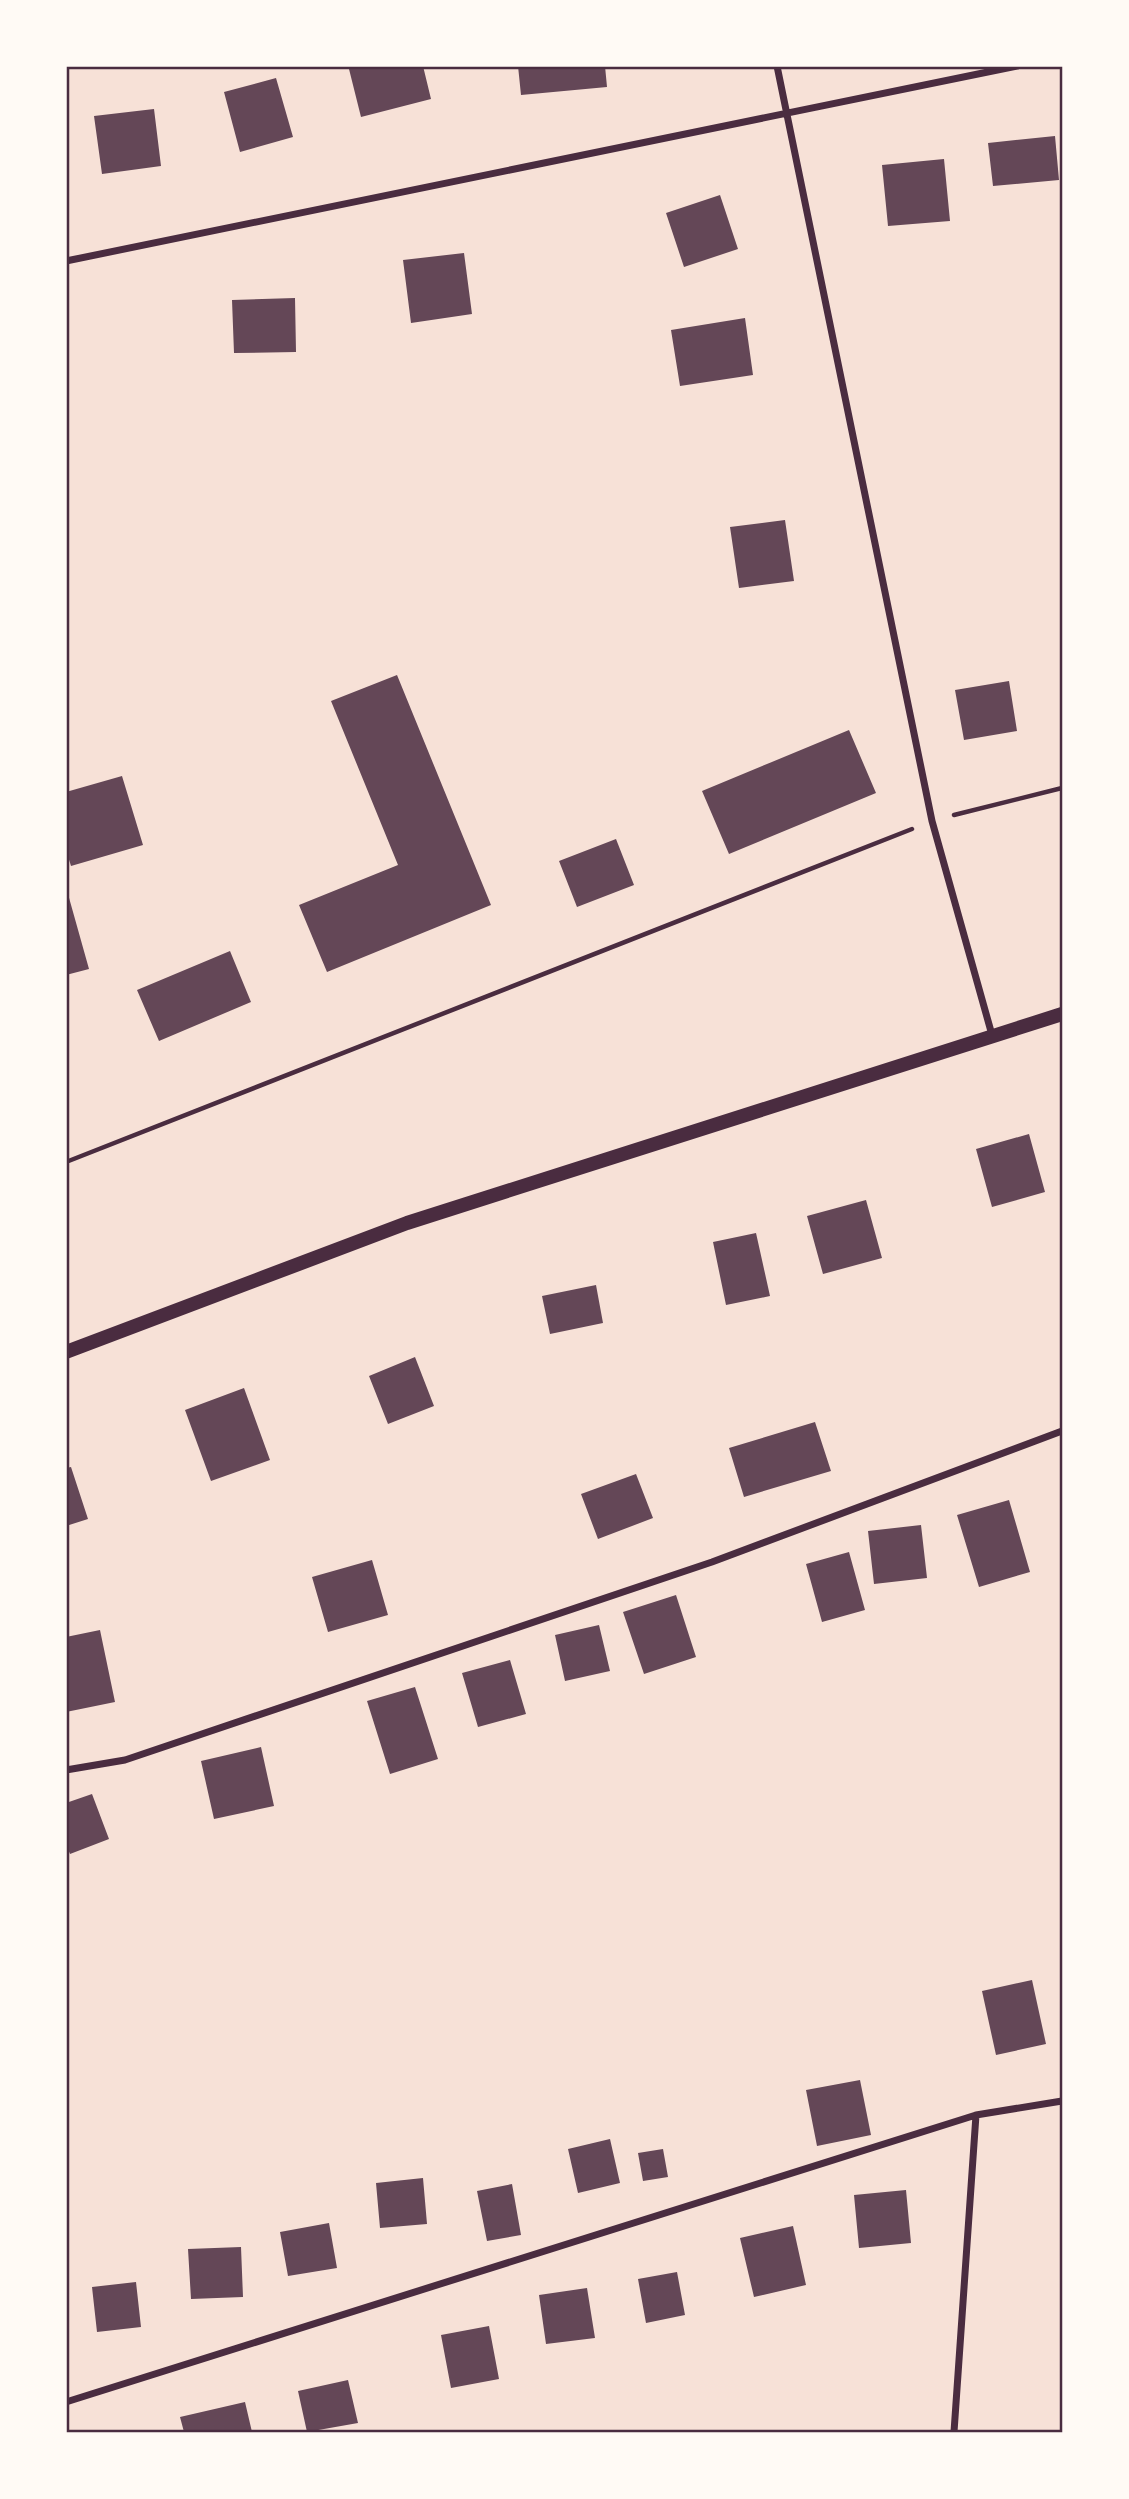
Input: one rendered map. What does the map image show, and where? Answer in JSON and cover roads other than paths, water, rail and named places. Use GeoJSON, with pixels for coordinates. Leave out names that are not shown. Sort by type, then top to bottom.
{"type":"FeatureCollection","features":[{"type":"Feature","properties":{"kind":"main road"},"geometry":{"type":"LineString","coordinates":[[66,1352],[407,1223],[1062,1014]]}},
{"type":"Feature","properties":{"kind":"street"},"geometry":{"type":"LineString","coordinates":[[777,66],[932,821],[992,1035]]}},
{"type":"Feature","properties":{"kind":"street"},"geometry":{"type":"LineString","coordinates":[[66,261],[1017,66]]}},
{"type":"Feature","properties":{"kind":"street"},"geometry":{"type":"LineString","coordinates":[[66,1770],[125,1760],[712,1562],[1062,1431]]}},
{"type":"Feature","properties":{"kind":"street"},"geometry":{"type":"LineString","coordinates":[[66,2402],[976,2115],[1062,2101]]}},
{"type":"Feature","properties":{"kind":"street"},"geometry":{"type":"LineString","coordinates":[[954,2432],[976,2115]]}}]}
